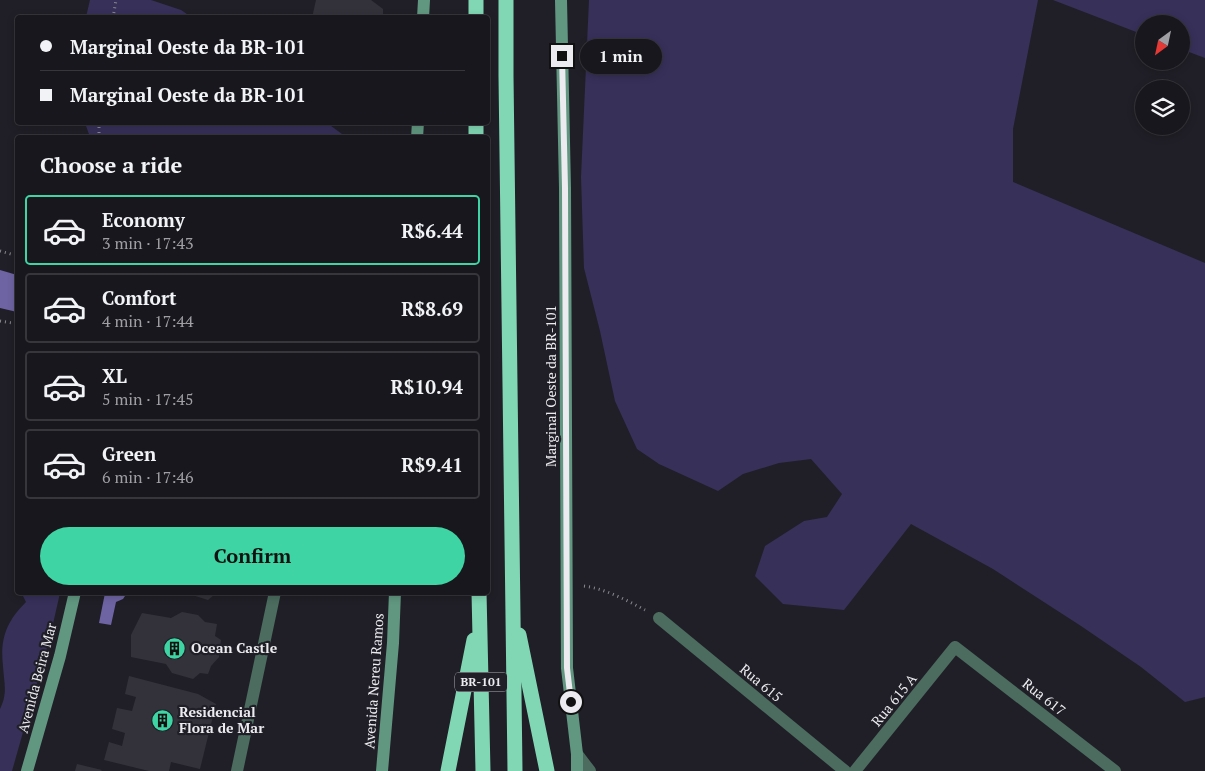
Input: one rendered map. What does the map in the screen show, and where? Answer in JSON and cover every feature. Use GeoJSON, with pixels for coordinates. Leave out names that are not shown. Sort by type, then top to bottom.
{"type":"FeatureCollection","features":[{"type":"Feature","properties":{"kind":"highway"},"geometry":{"type":"LineString","coordinates":[[476,0],[476,15]]}},
{"type":"Feature","properties":{"kind":"highway","name":"BR-101"},"geometry":{"type":"LineString","coordinates":[[506,0],[515,771]]}},
{"type":"Feature","properties":{"kind":"highway","name":"BR-101"},"geometry":{"type":"LineString","coordinates":[[479,595],[483,771]]}},
{"type":"Feature","properties":{"kind":"highway"},"geometry":{"type":"LineString","coordinates":[[512,600],[547,771]]}},
{"type":"Feature","properties":{"kind":"highway"},"geometry":{"type":"LineString","coordinates":[[448,771],[480,612]]}},
{"type":"Feature","properties":{"kind":"main road"},"geometry":{"type":"LineString","coordinates":[[424,0],[424,15]]}},
{"type":"Feature","properties":{"kind":"main road","name":"Marginal Oeste da BR-101"},"geometry":{"type":"LineString","coordinates":[[561,0],[565,188],[567,668],[577,754],[577,771]]}},
{"type":"Feature","properties":{"kind":"main road","name":"Avenida Beira Mar"},"geometry":{"type":"LineString","coordinates":[[27,771],[60,656],[74,595]]}},
{"type":"Feature","properties":{"kind":"main road","name":"Avenida Nereu Ramos"},"geometry":{"type":"LineString","coordinates":[[382,771],[395,595]]}},
{"type":"Feature","properties":{"kind":"street"},"geometry":{"type":"LineString","coordinates":[[237,771],[274,595]]}},
{"type":"Feature","properties":{"kind":"street","name":"Rua 615"},"geometry":{"type":"LineString","coordinates":[[659,618],[845,771]]}},
{"type":"Feature","properties":{"kind":"street","name":"Rua 615 A"},"geometry":{"type":"LineString","coordinates":[[855,771],[955,647]]}},
{"type":"Feature","properties":{"kind":"street","name":"Rua 617"},"geometry":{"type":"LineString","coordinates":[[955,647],[1115,771]]}},
{"type":"Feature","properties":{"kind":"street"},"geometry":{"type":"LineString","coordinates":[[577,754],[590,771]]}},
{"type":"Feature","properties":{"kind":"path"},"geometry":{"type":"LineString","coordinates":[[114,15],[116,0]]}},
{"type":"Feature","properties":{"kind":"path"},"geometry":{"type":"LineString","coordinates":[[0,251],[15,255]]}},
{"type":"Feature","properties":{"kind":"path"},"geometry":{"type":"LineString","coordinates":[[0,321],[15,324]]}},
{"type":"Feature","properties":{"kind":"path"},"geometry":{"type":"LineString","coordinates":[[567,584],[590,587],[618,596],[659,618]]}},
{"type":"Feature","properties":{"kind":"shaded area"},"geometry":{"type":"Polygon","coordinates":[[[90,0],[151,0],[181,10],[188,15],[86,15],[90,0]]]}},
{"type":"Feature","properties":{"kind":"shaded area"},"geometry":{"type":"Polygon","coordinates":[[[589,0],[1038,0],[1013,129],[1013,182],[1205,263],[1205,697],[1185,702],[1141,667],[1081,626],[993,569],[911,524],[844,610],[783,604],[755,576],[765,546],[804,521],[827,517],[842,494],[811,459],[779,463],[743,474],[718,491],[659,464],[637,449],[615,401],[584,268],[581,177],[589,0]]]}},
{"type":"Feature","properties":{"kind":"shaded area"},"geometry":{"type":"Polygon","coordinates":[[[1053,0],[1205,0],[1205,58],[1190,52],[1190,15],[1135,15],[1135,32],[1053,0]]]}},
{"type":"Feature","properties":{"kind":"shaded area"},"geometry":{"type":"Polygon","coordinates":[[[86,125],[330,125],[343,135],[89,135],[86,125]]]}},
{"type":"Feature","properties":{"kind":"shaded area"},"geometry":{"type":"Polygon","coordinates":[[[0,270],[15,274],[15,312],[0,308],[0,270]]]}},
{"type":"Feature","properties":{"kind":"shaded area"},"geometry":{"type":"Polygon","coordinates":[[[60,595],[50,637],[12,771],[0,771],[0,709],[5,688],[2,656],[4,639],[9,624],[26,602],[23,596],[60,595]]]}},
{"type":"Feature","properties":{"kind":"shaded area"},"geometry":{"type":"Polygon","coordinates":[[[105,595],[126,595],[123,599],[116,602],[111,625],[99,623],[105,595]]]}},
{"type":"Feature","properties":{"kind":"building"},"geometry":{"type":"Polygon","coordinates":[[[316,0],[371,0],[383,9],[383,15],[313,15],[316,0]]]}},
{"type":"Feature","properties":{"kind":"building"},"geometry":{"type":"Polygon","coordinates":[[[192,595],[214,595],[208,600],[192,595]]]}},
{"type":"Feature","properties":{"kind":"building","name":"Ocean Castle"},"geometry":{"type":"Polygon","coordinates":[[[182,612],[198,615],[205,622],[217,624],[215,636],[221,640],[219,657],[211,666],[208,674],[200,673],[193,679],[172,673],[166,664],[131,657],[131,635],[142,613],[171,618],[182,612]]]}},
{"type":"Feature","properties":{"kind":"building","name":"Residencial Flora de Mar"},"geometry":{"type":"Polygon","coordinates":[[[129,676],[198,694],[216,704],[200,769],[171,762],[169,771],[149,771],[104,760],[109,742],[122,746],[125,733],[112,729],[117,708],[132,711],[136,697],[125,694],[129,676]]]}},
{"type":"Feature","properties":{"kind":"building"},"geometry":{"type":"Polygon","coordinates":[[[77,764],[102,770],[75,771],[77,764]]]}},
{"type":"Feature","properties":{"kind":"place","name":"Ocean Castle"},"geometry":{"type":"Point","coordinates":[175,648]}},
{"type":"Feature","properties":{"kind":"place","name":"Residencial Flora de Mar"},"geometry":{"type":"Point","coordinates":[163,720]}},
{"type":"Feature","properties":{"kind":"route"},"geometry":{"type":"LineString","coordinates":[[562,56],[565,188],[567,668],[571,702]]}}]}
